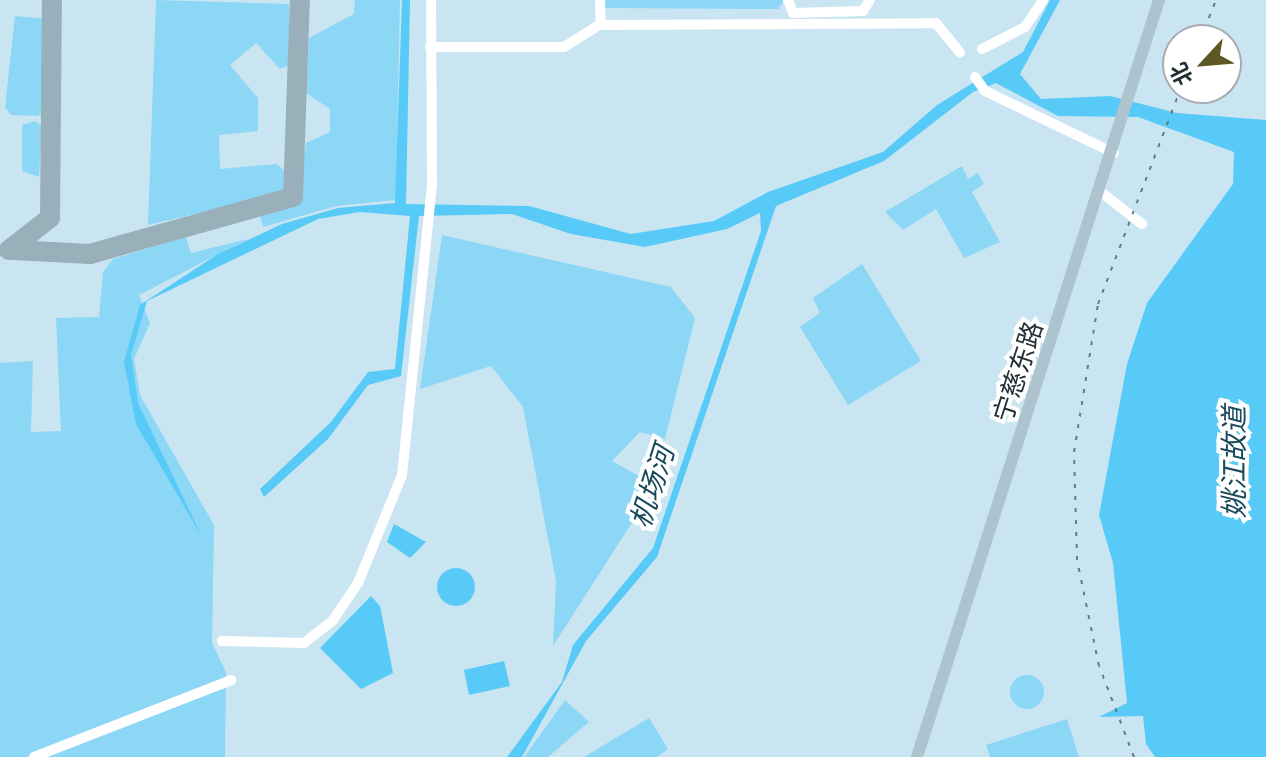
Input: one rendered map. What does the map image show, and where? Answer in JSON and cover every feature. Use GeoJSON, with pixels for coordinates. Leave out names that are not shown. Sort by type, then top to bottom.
{"type":"FeatureCollection","features":[{"type":"Feature","properties":{"kind":"main road","name":"宁慈东路"},"geometry":{"type":"LineString","coordinates":[[917,757],[1114,153],[1159,0]]}},
{"type":"Feature","properties":{"kind":"street"},"geometry":{"type":"LineString","coordinates":[[222,641],[304,643],[333,620],[358,583],[402,475],[432,183],[431,0]]}},
{"type":"Feature","properties":{"kind":"street"},"geometry":{"type":"LineString","coordinates":[[600,0],[601,25]]}},
{"type":"Feature","properties":{"kind":"street"},"geometry":{"type":"LineString","coordinates":[[788,0],[793,13],[863,11],[870,0]]}},
{"type":"Feature","properties":{"kind":"street"},"geometry":{"type":"LineString","coordinates":[[982,49],[1025,27],[1043,0]]}},
{"type":"Feature","properties":{"kind":"street"},"geometry":{"type":"LineString","coordinates":[[430,47],[564,47],[601,25],[936,23],[960,53]]}},
{"type":"Feature","properties":{"kind":"street"},"geometry":{"type":"LineString","coordinates":[[975,77],[985,91],[1114,153]]}},
{"type":"Feature","properties":{"kind":"street"},"geometry":{"type":"LineString","coordinates":[[1101,192],[1142,224]]}},
{"type":"Feature","properties":{"kind":"street"},"geometry":{"type":"LineString","coordinates":[[34,757],[231,680]]}},
{"type":"Feature","properties":{"kind":"shaded area"},"geometry":{"type":"Polygon","coordinates":[[[156,0],[289,4],[289,65],[280,69],[256,43],[230,65],[258,98],[258,131],[219,135],[220,169],[277,164],[289,175],[285,193],[148,225],[156,0]]]}},
{"type":"Feature","properties":{"kind":"shaded area"},"geometry":{"type":"Polygon","coordinates":[[[355,0],[400,0],[396,200],[336,206],[263,227],[260,216],[298,202],[306,143],[330,132],[330,109],[306,93],[309,38],[354,14],[355,0]]]}},
{"type":"Feature","properties":{"kind":"shaded area"},"geometry":{"type":"Polygon","coordinates":[[[605,0],[784,0],[778,9],[605,8],[605,0]]]}},
{"type":"Feature","properties":{"kind":"shaded area"},"geometry":{"type":"Polygon","coordinates":[[[15,16],[47,19],[45,110],[38,116],[11,115],[5,107],[15,16]]]}},
{"type":"Feature","properties":{"kind":"shaded area"},"geometry":{"type":"Polygon","coordinates":[[[35,121],[42,126],[39,177],[22,171],[22,125],[35,121]]]}},
{"type":"Feature","properties":{"kind":"shaded area"},"geometry":{"type":"Polygon","coordinates":[[[962,166],[968,179],[978,173],[984,184],[972,192],[1000,242],[964,258],[936,209],[903,230],[885,212],[962,166]]]}},
{"type":"Feature","properties":{"kind":"shaded area"},"geometry":{"type":"Polygon","coordinates":[[[442,235],[671,287],[695,318],[665,439],[640,432],[612,461],[651,483],[642,507],[553,646],[556,581],[523,407],[491,366],[420,389],[442,235]]]}},
{"type":"Feature","properties":{"kind":"shaded area"},"geometry":{"type":"Polygon","coordinates":[[[186,237],[191,253],[248,239],[139,295],[150,323],[134,359],[140,395],[214,525],[212,643],[226,672],[225,757],[0,757],[0,363],[33,361],[31,432],[61,431],[56,318],[99,317],[103,272],[113,259],[186,237]]]}},
{"type":"Feature","properties":{"kind":"shaded area"},"geometry":{"type":"Polygon","coordinates":[[[862,264],[921,361],[848,405],[800,327],[820,313],[813,298],[862,264]]]}},
{"type":"Feature","properties":{"kind":"shaded area"},"geometry":{"type":"Polygon","coordinates":[[[1027,675],[1039,680],[1044,692],[1039,704],[1027,709],[1015,704],[1010,692],[1015,680],[1027,675]]]}},
{"type":"Feature","properties":{"kind":"shaded area"},"geometry":{"type":"Polygon","coordinates":[[[565,700],[589,722],[548,757],[524,757],[565,700]]]}},
{"type":"Feature","properties":{"kind":"shaded area"},"geometry":{"type":"Polygon","coordinates":[[[649,718],[668,749],[657,757],[584,757],[649,718]]]}},
{"type":"Feature","properties":{"kind":"shaded area"},"geometry":{"type":"Polygon","coordinates":[[[1067,719],[1079,757],[990,757],[986,745],[1067,719]]]}},
{"type":"Feature","properties":{"kind":"water","name":"姚江故道"},"geometry":{"type":"Polygon","coordinates":[[[402,0],[410,0],[406,204],[529,206],[631,234],[714,221],[768,192],[883,152],[937,105],[1023,52],[1050,0],[1060,0],[1020,74],[1041,99],[1110,96],[1177,113],[1266,120],[1266,757],[1155,757],[1146,744],[1143,716],[1099,717],[1127,703],[1113,563],[1099,515],[1127,364],[1147,303],[1233,184],[1234,152],[1138,117],[1058,116],[996,83],[973,92],[884,161],[776,206],[657,557],[586,641],[522,757],[507,757],[562,682],[573,645],[653,548],[761,231],[760,213],[727,229],[645,247],[571,234],[512,214],[419,216],[401,376],[368,385],[328,439],[264,497],[260,489],[331,422],[368,372],[395,369],[410,216],[360,212],[318,219],[147,301],[131,355],[138,403],[202,537],[136,424],[124,362],[140,305],[218,254],[282,224],[338,208],[395,203],[402,0]]]}},
{"type":"Feature","properties":{"kind":"water"},"geometry":{"type":"Polygon","coordinates":[[[394,524],[426,542],[410,558],[387,542],[394,524]]]}},
{"type":"Feature","properties":{"kind":"water"},"geometry":{"type":"Polygon","coordinates":[[[456,568],[469,574],[475,587],[469,600],[456,606],[443,600],[437,587],[443,574],[456,568]]]}},
{"type":"Feature","properties":{"kind":"water"},"geometry":{"type":"Polygon","coordinates":[[[371,596],[380,606],[393,673],[361,689],[320,648],[371,596]]]}},
{"type":"Feature","properties":{"kind":"water"},"geometry":{"type":"Polygon","coordinates":[[[504,661],[510,686],[469,695],[464,670],[504,661]]]}},
{"type":"Feature","properties":{"kind":"taxiway"},"geometry":{"type":"LineString","coordinates":[[9,250],[50,218],[52,0]]}},
{"type":"Feature","properties":{"kind":"taxiway"},"geometry":{"type":"LineString","coordinates":[[13,250],[90,254],[293,197],[300,0]]}},
{"type":"Feature","properties":{"kind":"railway"},"geometry":{"type":"LineString","coordinates":[[1206,24],[1216,0]]}},
{"type":"Feature","properties":{"kind":"railway"},"geometry":{"type":"LineString","coordinates":[[1134,757],[1099,666],[1077,560],[1074,452],[1098,304],[1175,104]]}},
{"type":"Feature","properties":{"kind":"water label","name":"机场河"},"geometry":{"type":"Point","coordinates":[653,487]}}]}
